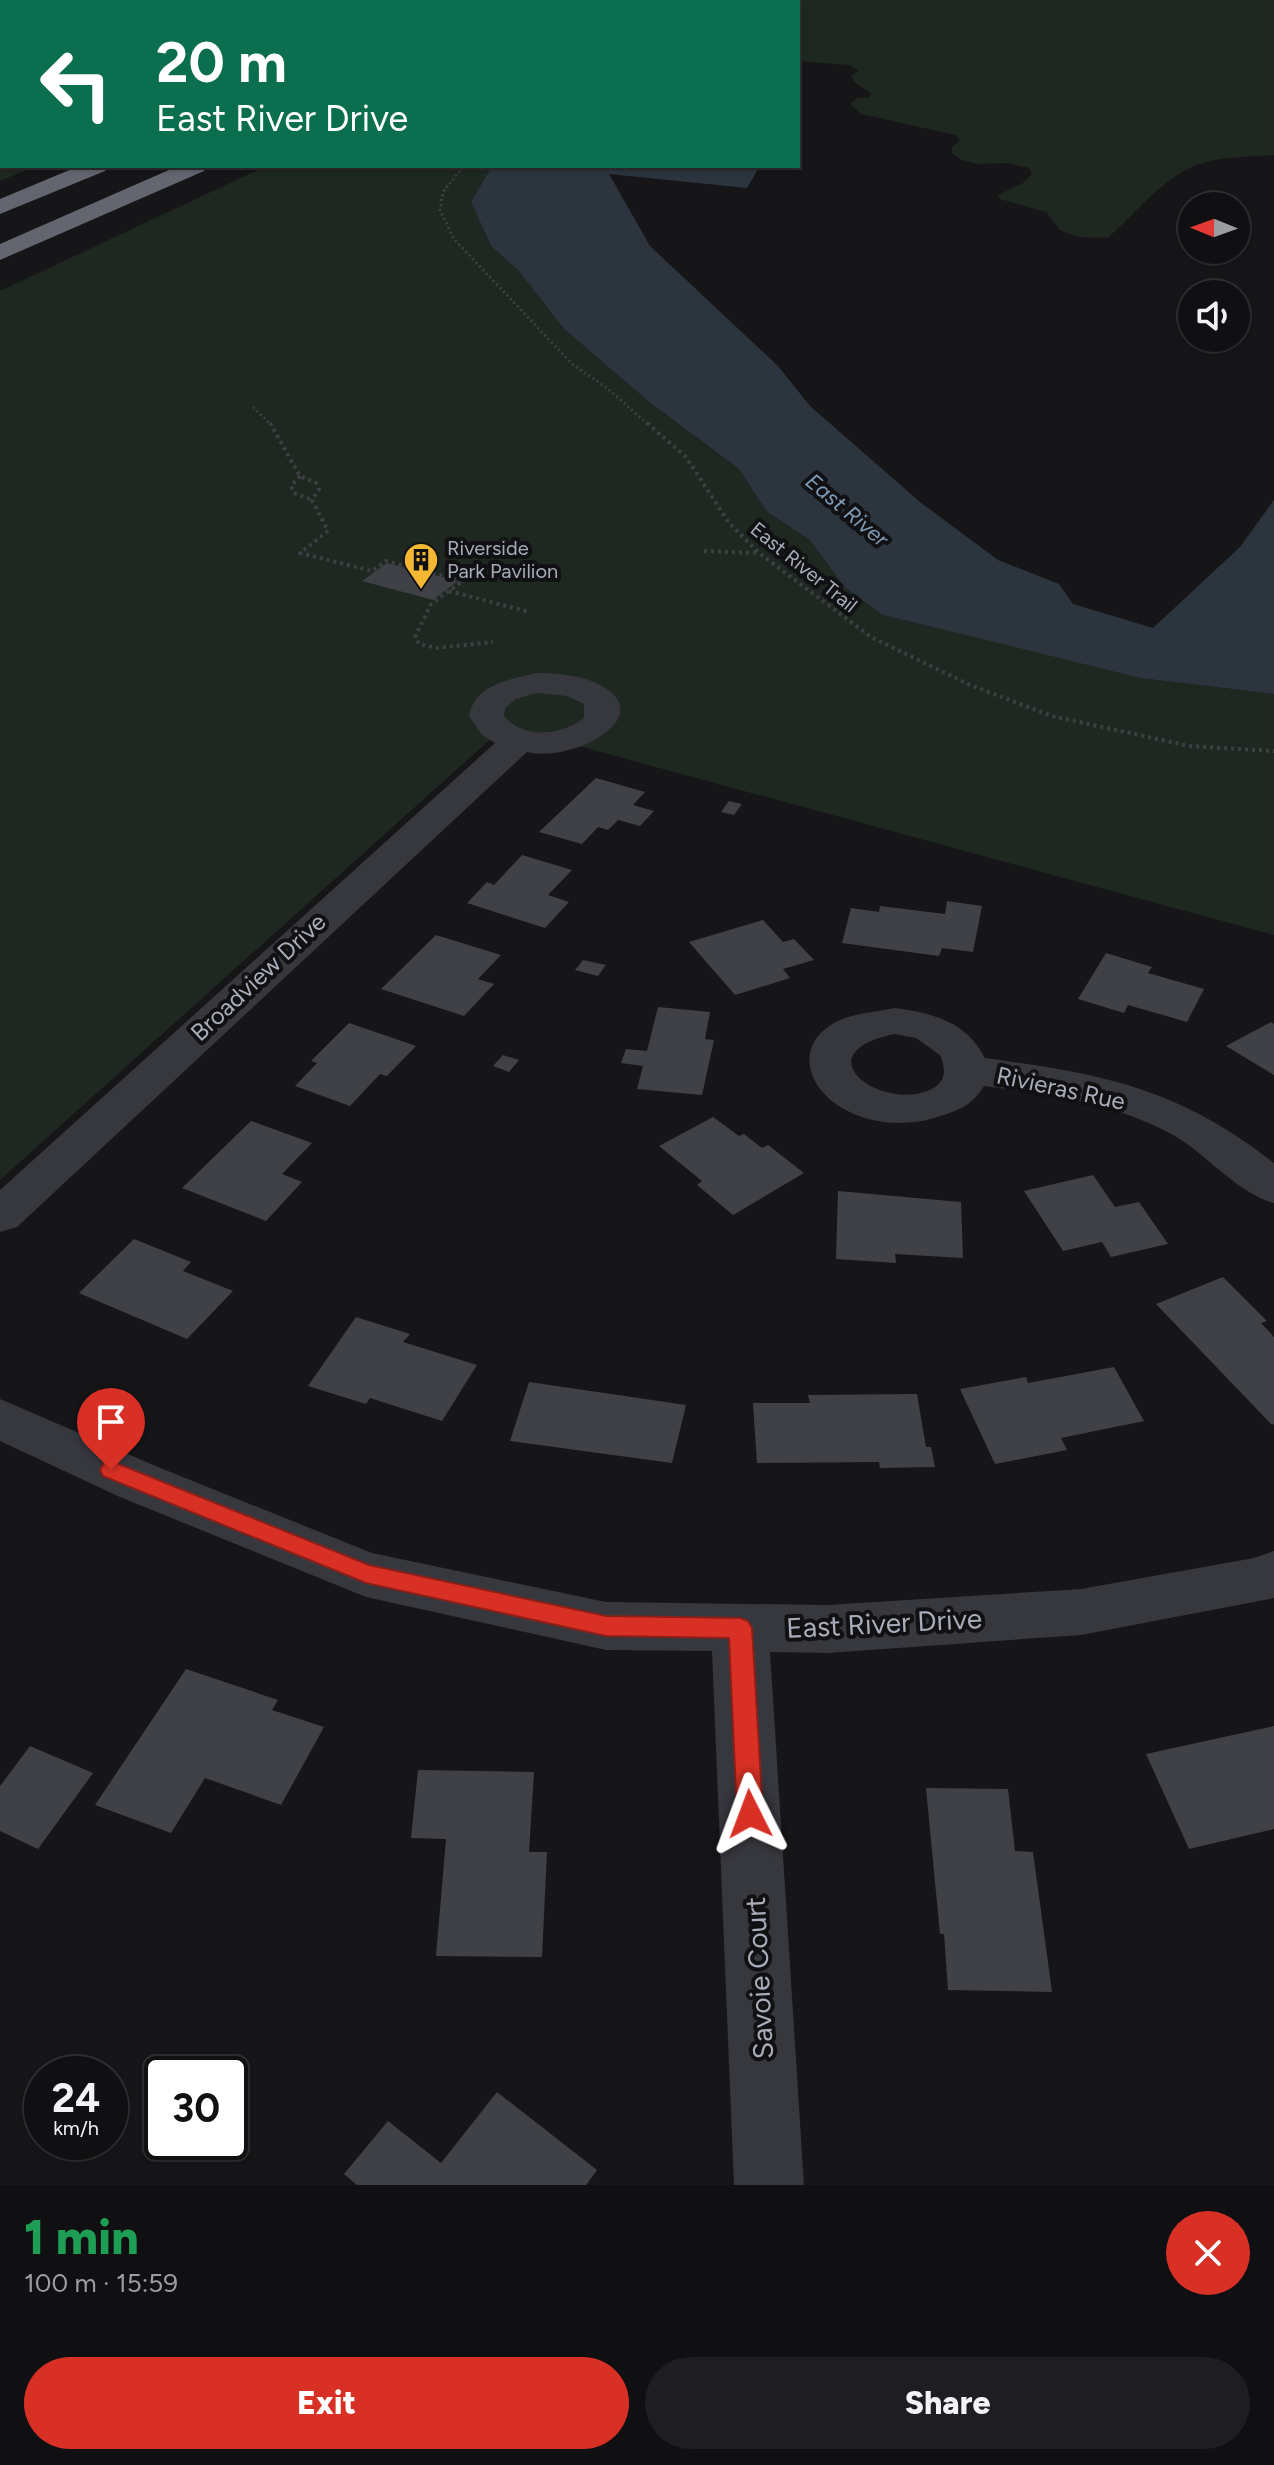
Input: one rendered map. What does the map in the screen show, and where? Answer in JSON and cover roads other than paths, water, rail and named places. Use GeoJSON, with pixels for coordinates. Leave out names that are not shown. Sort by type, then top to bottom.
{"type":"FeatureCollection","features":[{"type":"Feature","properties":{"kind":"highway"},"geometry":{"type":"LineString","coordinates":[[0,207],[92,168]]}},
{"type":"Feature","properties":{"kind":"highway"},"geometry":{"type":"LineString","coordinates":[[0,253],[191,168]]}},
{"type":"Feature","properties":{"kind":"street","name":"Broadview Drive"},"geometry":{"type":"LineString","coordinates":[[0,1216],[518,741]]}},
{"type":"Feature","properties":{"kind":"street","name":"Rivieras Rue"},"geometry":{"type":"LineString","coordinates":[[968,1070],[1111,1094],[1167,1114],[1218,1142],[1274,1187]]}},
{"type":"Feature","properties":{"kind":"street","name":"East River Drive"},"geometry":{"type":"LineString","coordinates":[[0,1419],[139,1482],[366,1574],[606,1626],[828,1629],[1081,1612],[1259,1580],[1274,1574]]}},
{"type":"Feature","properties":{"kind":"street","name":"Savoie Court"},"geometry":{"type":"LineString","coordinates":[[740,1628],[769,2185]]}},
{"type":"Feature","properties":{"kind":"water","name":"East River"},"geometry":{"type":"Polygon","coordinates":[[[491,168],[759,168],[747,188],[609,174],[650,246],[778,366],[810,406],[920,502],[998,560],[1059,584],[1073,604],[1153,628],[1240,547],[1274,500],[1274,694],[1140,678],[883,615],[844,587],[810,540],[767,512],[739,469],[648,401],[564,329],[518,270],[491,246],[471,202],[491,168]]]}},
{"type":"Feature","properties":{"kind":"place","name":"Riverside Park Pavilion"},"geometry":{"type":"Point","coordinates":[421,591]}}]}
